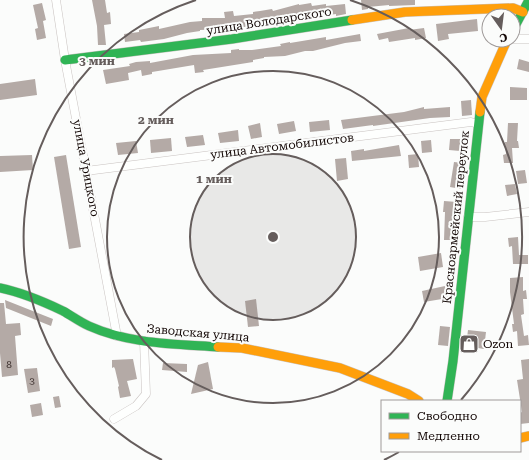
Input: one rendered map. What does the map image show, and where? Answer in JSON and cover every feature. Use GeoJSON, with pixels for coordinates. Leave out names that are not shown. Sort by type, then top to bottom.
{"type":"FeatureCollection","features":[{"type":"Feature","properties":{"kind":"street","name":"улица Урицкого"},"geometry":{"type":"LineString","coordinates":[[56,0],[65,60],[117,336]]}},
{"type":"Feature","properties":{"kind":"street"},"geometry":{"type":"LineString","coordinates":[[521,16],[529,0]]}},
{"type":"Feature","properties":{"kind":"street","name":"улица Володарского"},"geometry":{"type":"LineString","coordinates":[[65,60],[232,39],[405,12],[513,8],[523,12]]}},
{"type":"Feature","properties":{"kind":"street","name":"Красноармейский переулок"},"geometry":{"type":"LineString","coordinates":[[447,400],[453,361],[482,97],[503,48]]}},
{"type":"Feature","properties":{"kind":"street","name":"улица Автомобилистов"},"geometry":{"type":"LineString","coordinates":[[86,171],[471,122],[478,124]]}},
{"type":"Feature","properties":{"kind":"street"},"geometry":{"type":"LineString","coordinates":[[468,217],[485,217],[529,212]]}},
{"type":"Feature","properties":{"kind":"street","name":"Заводская улица"},"geometry":{"type":"LineString","coordinates":[[0,288],[11,290],[62,311],[90,326],[117,336],[144,341],[242,348],[340,368],[408,394],[418,400]]}},
{"type":"Feature","properties":{"kind":"street"},"geometry":{"type":"LineString","coordinates":[[114,419],[136,406],[146,394],[144,341]]}},
{"type":"Feature","properties":{"kind":"building"},"geometry":{"type":"Polygon","coordinates":[[[92,0],[105,0],[107,13],[110,12],[111,24],[104,25],[106,45],[98,45],[97,26],[92,0]]]}},
{"type":"Feature","properties":{"kind":"building"},"geometry":{"type":"Polygon","coordinates":[[[361,0],[415,0],[415,5],[389,5],[368,7],[368,9],[362,10],[361,0]]]}},
{"type":"Feature","properties":{"kind":"building"},"geometry":{"type":"Polygon","coordinates":[[[42,3],[46,20],[43,21],[46,38],[37,40],[35,29],[38,28],[33,5],[42,3]]]}},
{"type":"Feature","properties":{"kind":"building"},"geometry":{"type":"Polygon","coordinates":[[[311,3],[312,6],[345,4],[346,14],[306,18],[305,16],[281,22],[266,24],[266,22],[240,28],[240,26],[225,29],[200,30],[164,39],[141,42],[140,40],[125,42],[124,34],[139,32],[139,30],[159,26],[159,29],[190,22],[202,21],[202,18],[225,18],[224,12],[233,11],[234,16],[253,14],[253,12],[272,9],[273,11],[299,4],[311,3]]]}},
{"type":"Feature","properties":{"kind":"building"},"geometry":{"type":"Polygon","coordinates":[[[477,19],[478,31],[448,34],[449,39],[438,41],[436,24],[477,19]]]}},
{"type":"Feature","properties":{"kind":"building"},"geometry":{"type":"Polygon","coordinates":[[[409,28],[409,30],[424,28],[426,38],[389,42],[388,38],[379,40],[377,34],[409,28]]]}},
{"type":"Feature","properties":{"kind":"building"},"geometry":{"type":"Polygon","coordinates":[[[360,34],[361,41],[285,56],[264,57],[253,60],[253,62],[203,70],[204,72],[195,73],[194,65],[152,72],[152,74],[142,76],[141,70],[128,73],[129,80],[106,84],[103,70],[130,66],[129,64],[136,62],[150,61],[150,63],[193,55],[231,53],[231,50],[252,50],[281,46],[280,44],[290,42],[326,37],[326,40],[360,34]]]}},
{"type":"Feature","properties":{"kind":"building"},"geometry":{"type":"Polygon","coordinates":[[[519,59],[529,62],[529,72],[517,69],[519,59]]]}},
{"type":"Feature","properties":{"kind":"building"},"geometry":{"type":"Polygon","coordinates":[[[35,79],[37,95],[0,100],[0,84],[35,79]]]}},
{"type":"Feature","properties":{"kind":"building"},"geometry":{"type":"Polygon","coordinates":[[[510,87],[527,88],[527,100],[510,100],[510,87]]]}},
{"type":"Feature","properties":{"kind":"building"},"geometry":{"type":"Polygon","coordinates":[[[471,100],[472,115],[462,116],[461,101],[471,100]]]}},
{"type":"Feature","properties":{"kind":"building"},"geometry":{"type":"Polygon","coordinates":[[[424,107],[424,109],[450,107],[450,117],[430,118],[343,129],[341,120],[404,112],[424,107]]]}},
{"type":"Feature","properties":{"kind":"building"},"geometry":{"type":"Polygon","coordinates":[[[329,120],[330,130],[310,132],[309,122],[329,120]]]}},
{"type":"Feature","properties":{"kind":"building"},"geometry":{"type":"Polygon","coordinates":[[[294,121],[296,131],[279,134],[277,124],[294,121]]]}},
{"type":"Feature","properties":{"kind":"building"},"geometry":{"type":"Polygon","coordinates":[[[260,123],[262,137],[251,139],[248,126],[260,123]]]}},
{"type":"Feature","properties":{"kind":"building"},"geometry":{"type":"Polygon","coordinates":[[[508,123],[518,123],[517,141],[519,148],[512,148],[513,163],[504,163],[503,155],[506,154],[505,142],[507,142],[508,123]]]}},
{"type":"Feature","properties":{"kind":"building"},"geometry":{"type":"Polygon","coordinates":[[[238,130],[239,141],[220,143],[218,133],[238,130]]]}},
{"type":"Feature","properties":{"kind":"building"},"geometry":{"type":"Polygon","coordinates":[[[203,135],[205,145],[187,147],[185,137],[203,135]]]}},
{"type":"Feature","properties":{"kind":"building"},"geometry":{"type":"Polygon","coordinates":[[[171,138],[172,151],[151,153],[150,140],[171,138]]]}},
{"type":"Feature","properties":{"kind":"building"},"geometry":{"type":"Polygon","coordinates":[[[450,139],[460,139],[460,151],[449,150],[450,139]]]}},
{"type":"Feature","properties":{"kind":"building"},"geometry":{"type":"Polygon","coordinates":[[[431,140],[432,152],[422,153],[421,141],[431,140]]]}},
{"type":"Feature","properties":{"kind":"building"},"geometry":{"type":"Polygon","coordinates":[[[136,141],[138,153],[118,155],[116,143],[136,141]]]}},
{"type":"Feature","properties":{"kind":"building"},"geometry":{"type":"Polygon","coordinates":[[[399,145],[401,156],[352,161],[351,151],[364,149],[364,151],[399,145]]]}},
{"type":"Feature","properties":{"kind":"building"},"geometry":{"type":"Polygon","coordinates":[[[418,154],[419,167],[409,168],[408,155],[418,154]]]}},
{"type":"Feature","properties":{"kind":"building"},"geometry":{"type":"Polygon","coordinates":[[[32,155],[33,170],[0,172],[0,156],[32,155]]]}},
{"type":"Feature","properties":{"kind":"building"},"geometry":{"type":"Polygon","coordinates":[[[66,155],[81,247],[69,249],[54,157],[66,155]]]}},
{"type":"Feature","properties":{"kind":"building"},"geometry":{"type":"Polygon","coordinates":[[[346,158],[348,179],[337,181],[335,159],[346,158]]]}},
{"type":"Feature","properties":{"kind":"building"},"geometry":{"type":"Polygon","coordinates":[[[454,162],[463,163],[461,189],[450,187],[454,162]]]}},
{"type":"Feature","properties":{"kind":"building"},"geometry":{"type":"Polygon","coordinates":[[[525,170],[527,183],[518,184],[516,171],[525,170]]]}},
{"type":"Feature","properties":{"kind":"building"},"geometry":{"type":"Polygon","coordinates":[[[515,184],[517,194],[507,196],[505,185],[515,184]]]}},
{"type":"Feature","properties":{"kind":"building"},"geometry":{"type":"Polygon","coordinates":[[[444,201],[457,202],[457,212],[455,212],[454,240],[444,240],[444,201]]]}},
{"type":"Feature","properties":{"kind":"building"},"geometry":{"type":"Polygon","coordinates":[[[518,237],[519,255],[528,255],[528,264],[513,264],[512,246],[509,247],[508,238],[518,237]]]}},
{"type":"Feature","properties":{"kind":"building"},"geometry":{"type":"Polygon","coordinates":[[[441,253],[443,267],[420,271],[418,257],[441,253]]]}},
{"type":"Feature","properties":{"kind":"building"},"geometry":{"type":"Polygon","coordinates":[[[523,277],[523,291],[526,290],[527,299],[523,299],[524,314],[521,315],[524,336],[528,335],[529,345],[518,346],[517,331],[513,332],[512,324],[514,324],[510,292],[510,278],[523,277]]]}},
{"type":"Feature","properties":{"kind":"building"},"geometry":{"type":"Polygon","coordinates":[[[445,286],[448,298],[424,302],[422,291],[445,286]]]}},
{"type":"Feature","properties":{"kind":"building"},"geometry":{"type":"Polygon","coordinates":[[[256,299],[259,326],[248,327],[245,301],[256,299]]]}},
{"type":"Feature","properties":{"kind":"building"},"geometry":{"type":"Polygon","coordinates":[[[5,300],[53,319],[51,326],[6,308],[5,300]]]}},
{"type":"Feature","properties":{"kind":"building"},"geometry":{"type":"Polygon","coordinates":[[[0,303],[4,303],[6,324],[20,323],[21,335],[15,336],[18,375],[2,377],[0,353],[0,303]]]}},
{"type":"Feature","properties":{"kind":"building"},"geometry":{"type":"Polygon","coordinates":[[[440,326],[450,327],[448,346],[438,345],[440,326]]]}},
{"type":"Feature","properties":{"kind":"building"},"geometry":{"type":"Polygon","coordinates":[[[468,330],[486,332],[484,349],[466,346],[468,330]]]}},
{"type":"Feature","properties":{"kind":"building"},"geometry":{"type":"Polygon","coordinates":[[[133,359],[137,379],[127,381],[131,396],[120,398],[115,369],[114,367],[112,368],[112,360],[133,359]]]}},
{"type":"Feature","properties":{"kind":"building"},"geometry":{"type":"Polygon","coordinates":[[[529,359],[529,423],[521,424],[521,400],[517,380],[523,379],[521,360],[529,359]]]}},
{"type":"Feature","properties":{"kind":"building"},"geometry":{"type":"Polygon","coordinates":[[[208,362],[213,389],[191,394],[198,365],[208,362]]]}},
{"type":"Feature","properties":{"kind":"building"},"geometry":{"type":"Polygon","coordinates":[[[163,363],[187,364],[187,372],[162,370],[163,363]]]}},
{"type":"Feature","properties":{"kind":"building"},"geometry":{"type":"Polygon","coordinates":[[[37,368],[40,391],[28,393],[24,369],[37,368]]]}},
{"type":"Feature","properties":{"kind":"building"},"geometry":{"type":"Polygon","coordinates":[[[59,396],[61,407],[55,408],[53,397],[59,396]]]}},
{"type":"Feature","properties":{"kind":"building"},"geometry":{"type":"Polygon","coordinates":[[[41,403],[43,415],[32,417],[30,405],[41,403]]]}},
{"type":"Feature","properties":{"kind":"traffic: fast"},"geometry":{"type":"LineString","coordinates":[[521,15],[529,0]]}},
{"type":"Feature","properties":{"kind":"traffic: fast"},"geometry":{"type":"LineString","coordinates":[[65,60],[232,39],[352,20]]}},
{"type":"Feature","properties":{"kind":"traffic: fast"},"geometry":{"type":"LineString","coordinates":[[447,400],[453,361],[480,112]]}},
{"type":"Feature","properties":{"kind":"traffic: fast"},"geometry":{"type":"LineString","coordinates":[[0,288],[40,301],[63,311],[82,323],[104,332],[136,340],[218,347]]}},
{"type":"Feature","properties":{"kind":"traffic: slow"},"geometry":{"type":"LineString","coordinates":[[352,20],[405,12],[513,8],[523,12]]}},
{"type":"Feature","properties":{"kind":"traffic: slow"},"geometry":{"type":"LineString","coordinates":[[480,112],[482,97],[503,48]]}},
{"type":"Feature","properties":{"kind":"traffic: slow"},"geometry":{"type":"LineString","coordinates":[[218,347],[242,348],[340,368],[408,394],[417,400]]}},
{"type":"Feature","properties":{"kind":"traffic: slow"},"geometry":{"type":"LineString","coordinates":[[521,438],[529,436]]}},
{"type":"Feature","properties":{"kind":"place","name":"Ozon"},"geometry":{"type":"Point","coordinates":[469,344]}}]}
